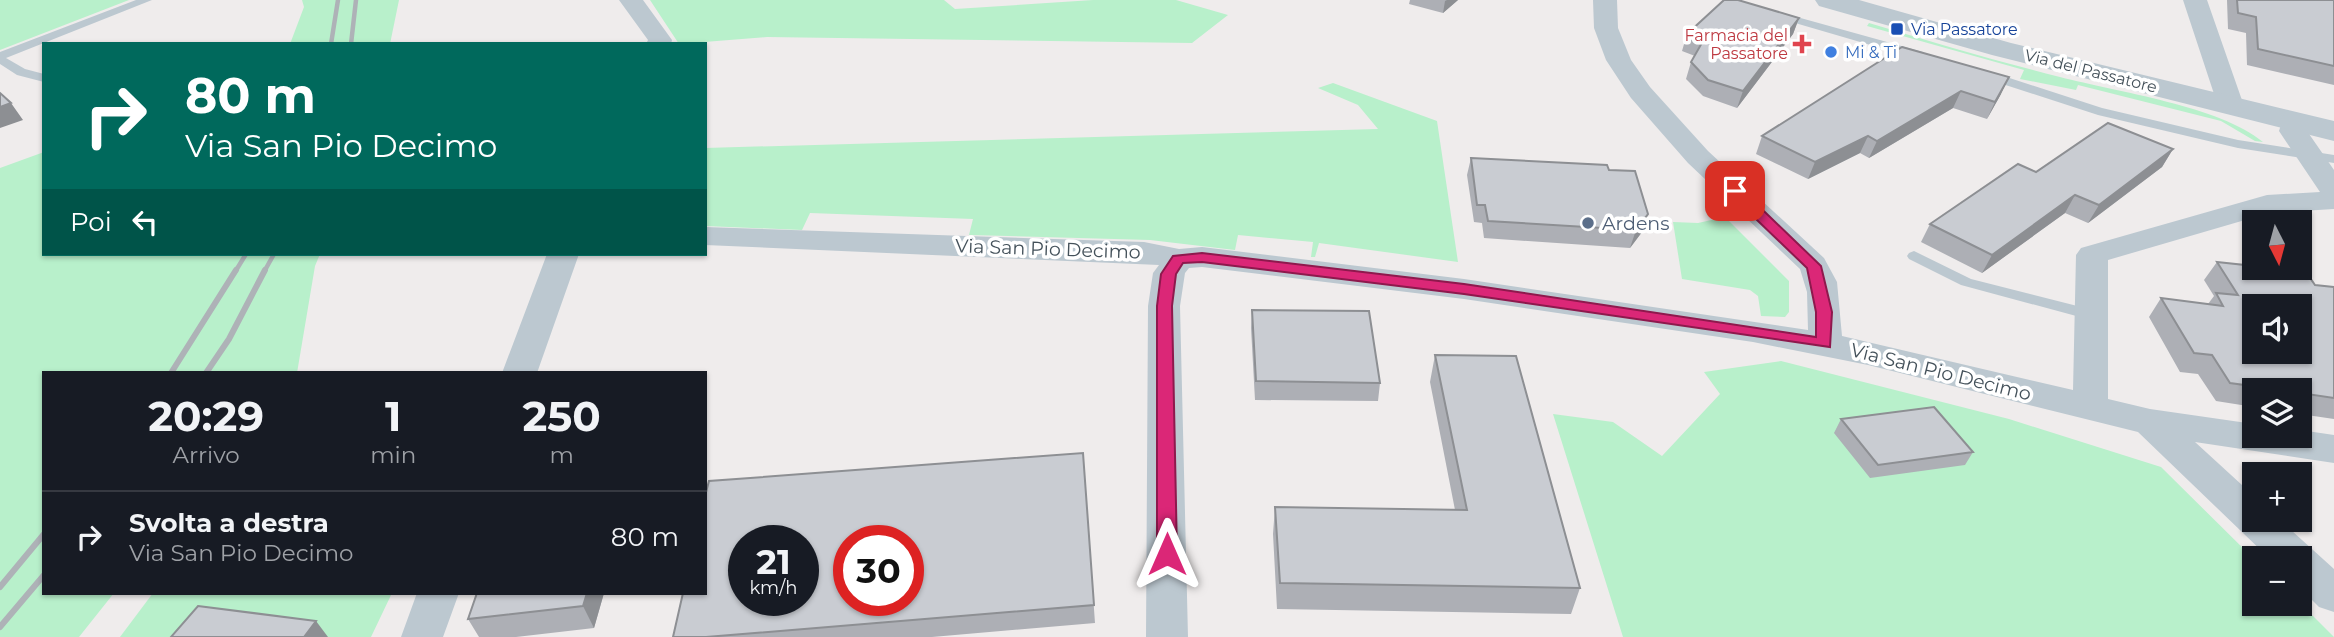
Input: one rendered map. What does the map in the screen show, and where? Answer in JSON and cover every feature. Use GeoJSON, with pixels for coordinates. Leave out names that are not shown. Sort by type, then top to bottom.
{"type":"FeatureCollection","features":[{"type":"Feature","properties":{"kind":"street"},"geometry":{"type":"LineString","coordinates":[[631,0],[659,42]]}},
{"type":"Feature","properties":{"kind":"street"},"geometry":{"type":"LineString","coordinates":[[1605,0],[1605,32],[1620,62],[1647,102],[1676,134],[1814,266],[1824,312],[1825,344]]}},
{"type":"Feature","properties":{"kind":"street","name":"Via del Passatore"},"geometry":{"type":"LineString","coordinates":[[1829,0],[2003,49],[2334,131]]}},
{"type":"Feature","properties":{"kind":"street"},"geometry":{"type":"LineString","coordinates":[[2196,0],[2231,106]]}},
{"type":"Feature","properties":{"kind":"street"},"geometry":{"type":"LineString","coordinates":[[2294,121],[2293,131],[2320,156],[2334,191]]}},
{"type":"Feature","properties":{"kind":"street"},"geometry":{"type":"LineString","coordinates":[[2090,408],[2092,255],[2267,204],[2334,200]]}},
{"type":"Feature","properties":{"kind":"street","name":"Via San Pio Decimo"},"geometry":{"type":"LineString","coordinates":[[707,236],[1144,251],[1178,259],[1214,258],[1464,289],[1825,344],[2150,422],[2334,449]]}},
{"type":"Feature","properties":{"kind":"street"},"geometry":{"type":"LineString","coordinates":[[520,371],[562,256]]}},
{"type":"Feature","properties":{"kind":"street"},"geometry":{"type":"LineString","coordinates":[[1167,637],[1164,306],[1169,274],[1178,259]]}},
{"type":"Feature","properties":{"kind":"street"},"geometry":{"type":"LineString","coordinates":[[2150,422],[2282,546]]}},
{"type":"Feature","properties":{"kind":"street"},"geometry":{"type":"LineString","coordinates":[[2312,574],[2334,595]]}},
{"type":"Feature","properties":{"kind":"street"},"geometry":{"type":"LineString","coordinates":[[422,637],[437,595]]}},
{"type":"Feature","properties":{"kind":"lane"},"geometry":{"type":"LineString","coordinates":[[0,57],[146,0]]}},
{"type":"Feature","properties":{"kind":"lane"},"geometry":{"type":"LineString","coordinates":[[1765,11],[1932,59]]}},
{"type":"Feature","properties":{"kind":"lane"},"geometry":{"type":"LineString","coordinates":[[0,57],[21,72],[42,77]]}},
{"type":"Feature","properties":{"kind":"lane"},"geometry":{"type":"LineString","coordinates":[[1970,70],[2098,111],[2238,144],[2320,156]]}},
{"type":"Feature","properties":{"kind":"lane"},"geometry":{"type":"LineString","coordinates":[[1914,256],[1966,282],[2091,315]]}},
{"type":"Feature","properties":{"kind":"green space"},"geometry":{"type":"Polygon","coordinates":[[[0,0],[129,0],[0,50],[0,0]]]}},
{"type":"Feature","properties":{"kind":"green space"},"geometry":{"type":"Polygon","coordinates":[[[302,0],[399,0],[390,42],[291,42],[304,7],[302,0]]]}},
{"type":"Feature","properties":{"kind":"green space"},"geometry":{"type":"Polygon","coordinates":[[[650,0],[944,0],[955,9],[1093,0],[1176,0],[1228,15],[1192,43],[767,37],[678,42],[650,0]]]}},
{"type":"Feature","properties":{"kind":"green space"},"geometry":{"type":"Polygon","coordinates":[[[1869,23],[2036,71],[2195,110],[2244,129],[2263,142],[2255,141],[2221,121],[2078,85],[2076,90],[2020,79],[2024,70],[1867,26],[1869,23]]]}},
{"type":"Feature","properties":{"kind":"green space"},"geometry":{"type":"Polygon","coordinates":[[[1333,83],[1437,121],[1458,262],[1319,243],[1315,257],[1311,257],[1313,242],[1238,235],[1235,250],[1150,240],[969,235],[973,219],[810,213],[802,230],[707,226],[707,148],[1378,129],[1358,105],[1318,88],[1333,83]]]}},
{"type":"Feature","properties":{"kind":"green space"},"geometry":{"type":"Polygon","coordinates":[[[42,153],[42,256],[319,256],[315,266],[297,371],[42,371],[42,595],[112,595],[79,637],[0,637],[0,168],[42,153]]]}},
{"type":"Feature","properties":{"kind":"green space"},"geometry":{"type":"Polygon","coordinates":[[[1725,217],[1789,281],[1789,312],[1785,317],[1761,316],[1758,296],[1750,290],[1682,279],[1673,222],[1698,223],[1725,217]]]}},
{"type":"Feature","properties":{"kind":"green space"},"geometry":{"type":"Polygon","coordinates":[[[1781,361],[2009,419],[2161,467],[2242,547],[2242,616],[2312,615],[2334,637],[1623,637],[1553,414],[1613,422],[1662,456],[1720,394],[1704,372],[1781,361]]]}},
{"type":"Feature","properties":{"kind":"green space"},"geometry":{"type":"Polygon","coordinates":[[[152,595],[391,595],[371,637],[120,637],[152,595]]]}},
{"type":"Feature","properties":{"kind":"building"},"geometry":{"type":"Polygon","coordinates":[[[1724,0],[1738,0],[1799,18],[1743,91],[1708,80],[1691,62],[1703,41],[1687,34],[1724,0]]]}},
{"type":"Feature","properties":{"kind":"building"},"geometry":{"type":"Polygon","coordinates":[[[2237,0],[2334,0],[2334,66],[2258,49],[2256,17],[2238,13],[2237,0]]]}},
{"type":"Feature","properties":{"kind":"building"},"geometry":{"type":"Polygon","coordinates":[[[1902,47],[2009,77],[1995,102],[1961,91],[1877,141],[1868,136],[1815,162],[1762,136],[1902,47]]]}},
{"type":"Feature","properties":{"kind":"building"},"geometry":{"type":"Polygon","coordinates":[[[0,93],[11,103],[0,107],[0,93]]]}},
{"type":"Feature","properties":{"kind":"building"},"geometry":{"type":"Polygon","coordinates":[[[2108,123],[2173,149],[2099,205],[2075,195],[1992,255],[1930,224],[2018,164],[2036,172],[2108,123]]]}},
{"type":"Feature","properties":{"kind":"building"},"geometry":{"type":"Polygon","coordinates":[[[1471,158],[1607,165],[1609,170],[1635,171],[1648,214],[1636,230],[1488,221],[1485,205],[1477,205],[1471,158]]]}},
{"type":"Feature","properties":{"kind":"building"},"geometry":{"type":"Polygon","coordinates":[[[2217,262],[2242,265],[2242,280],[2312,280],[2315,285],[2334,287],[2334,398],[2312,395],[2312,378],[2242,378],[2242,385],[2230,383],[2212,355],[2194,353],[2161,298],[2223,306],[2216,293],[2238,295],[2217,262]]]}},
{"type":"Feature","properties":{"kind":"building"},"geometry":{"type":"Polygon","coordinates":[[[1252,310],[1369,311],[1380,383],[1256,381],[1252,310]]]}},
{"type":"Feature","properties":{"kind":"building"},"geometry":{"type":"Polygon","coordinates":[[[1435,355],[1516,356],[1580,588],[1280,583],[1275,507],[1467,510],[1435,355]]]}},
{"type":"Feature","properties":{"kind":"building"},"geometry":{"type":"Polygon","coordinates":[[[1934,407],[1973,452],[1878,465],[1841,419],[1934,407]]]}},
{"type":"Feature","properties":{"kind":"building"},"geometry":{"type":"Polygon","coordinates":[[[1083,453],[1094,605],[706,637],[673,637],[683,595],[707,595],[709,481],[1083,453]]]}},
{"type":"Feature","properties":{"kind":"building"},"geometry":{"type":"Polygon","coordinates":[[[476,595],[586,595],[583,606],[468,619],[476,595]]]}},
{"type":"Feature","properties":{"kind":"building"},"geometry":{"type":"Polygon","coordinates":[[[198,606],[316,621],[304,637],[171,637],[198,606]]]}},
{"type":"Feature","properties":{"kind":"railway"},"geometry":{"type":"LineString","coordinates":[[331,42],[338,0]]}},
{"type":"Feature","properties":{"kind":"railway"},"geometry":{"type":"LineString","coordinates":[[351,42],[356,0]]}},
{"type":"Feature","properties":{"kind":"railway"},"geometry":{"type":"LineString","coordinates":[[235,272],[245,256]]}},
{"type":"Feature","properties":{"kind":"railway"},"geometry":{"type":"LineString","coordinates":[[264,272],[273,256]]}},
{"type":"Feature","properties":{"kind":"railway"},"geometry":{"type":"LineString","coordinates":[[172,371],[236,270]]}},
{"type":"Feature","properties":{"kind":"railway"},"geometry":{"type":"LineString","coordinates":[[207,371],[229,339],[265,270]]}},
{"type":"Feature","properties":{"kind":"railway"},"geometry":{"type":"LineString","coordinates":[[0,587],[42,536]]}},
{"type":"Feature","properties":{"kind":"railway"},"geometry":{"type":"LineString","coordinates":[[0,627],[42,577]]}},
{"type":"Feature","properties":{"kind":"place","name":"Via Passatore"},"geometry":{"type":"Point","coordinates":[1897,29]}},
{"type":"Feature","properties":{"kind":"place","name":"Farmacia del Passatore"},"geometry":{"type":"Point","coordinates":[1802,44]}},
{"type":"Feature","properties":{"kind":"place","name":"Mi & Ti"},"geometry":{"type":"Point","coordinates":[1831,52]}},
{"type":"Feature","properties":{"kind":"place","name":"Ardens"},"geometry":{"type":"Point","coordinates":[1588,223]}},
{"type":"Feature","properties":{"kind":"route"},"geometry":{"type":"LineString","coordinates":[[1167,554],[1164,306],[1169,274],[1178,259],[1202,257],[1464,289],[1825,344],[1824,312],[1814,266],[1735,191]]}}]}
